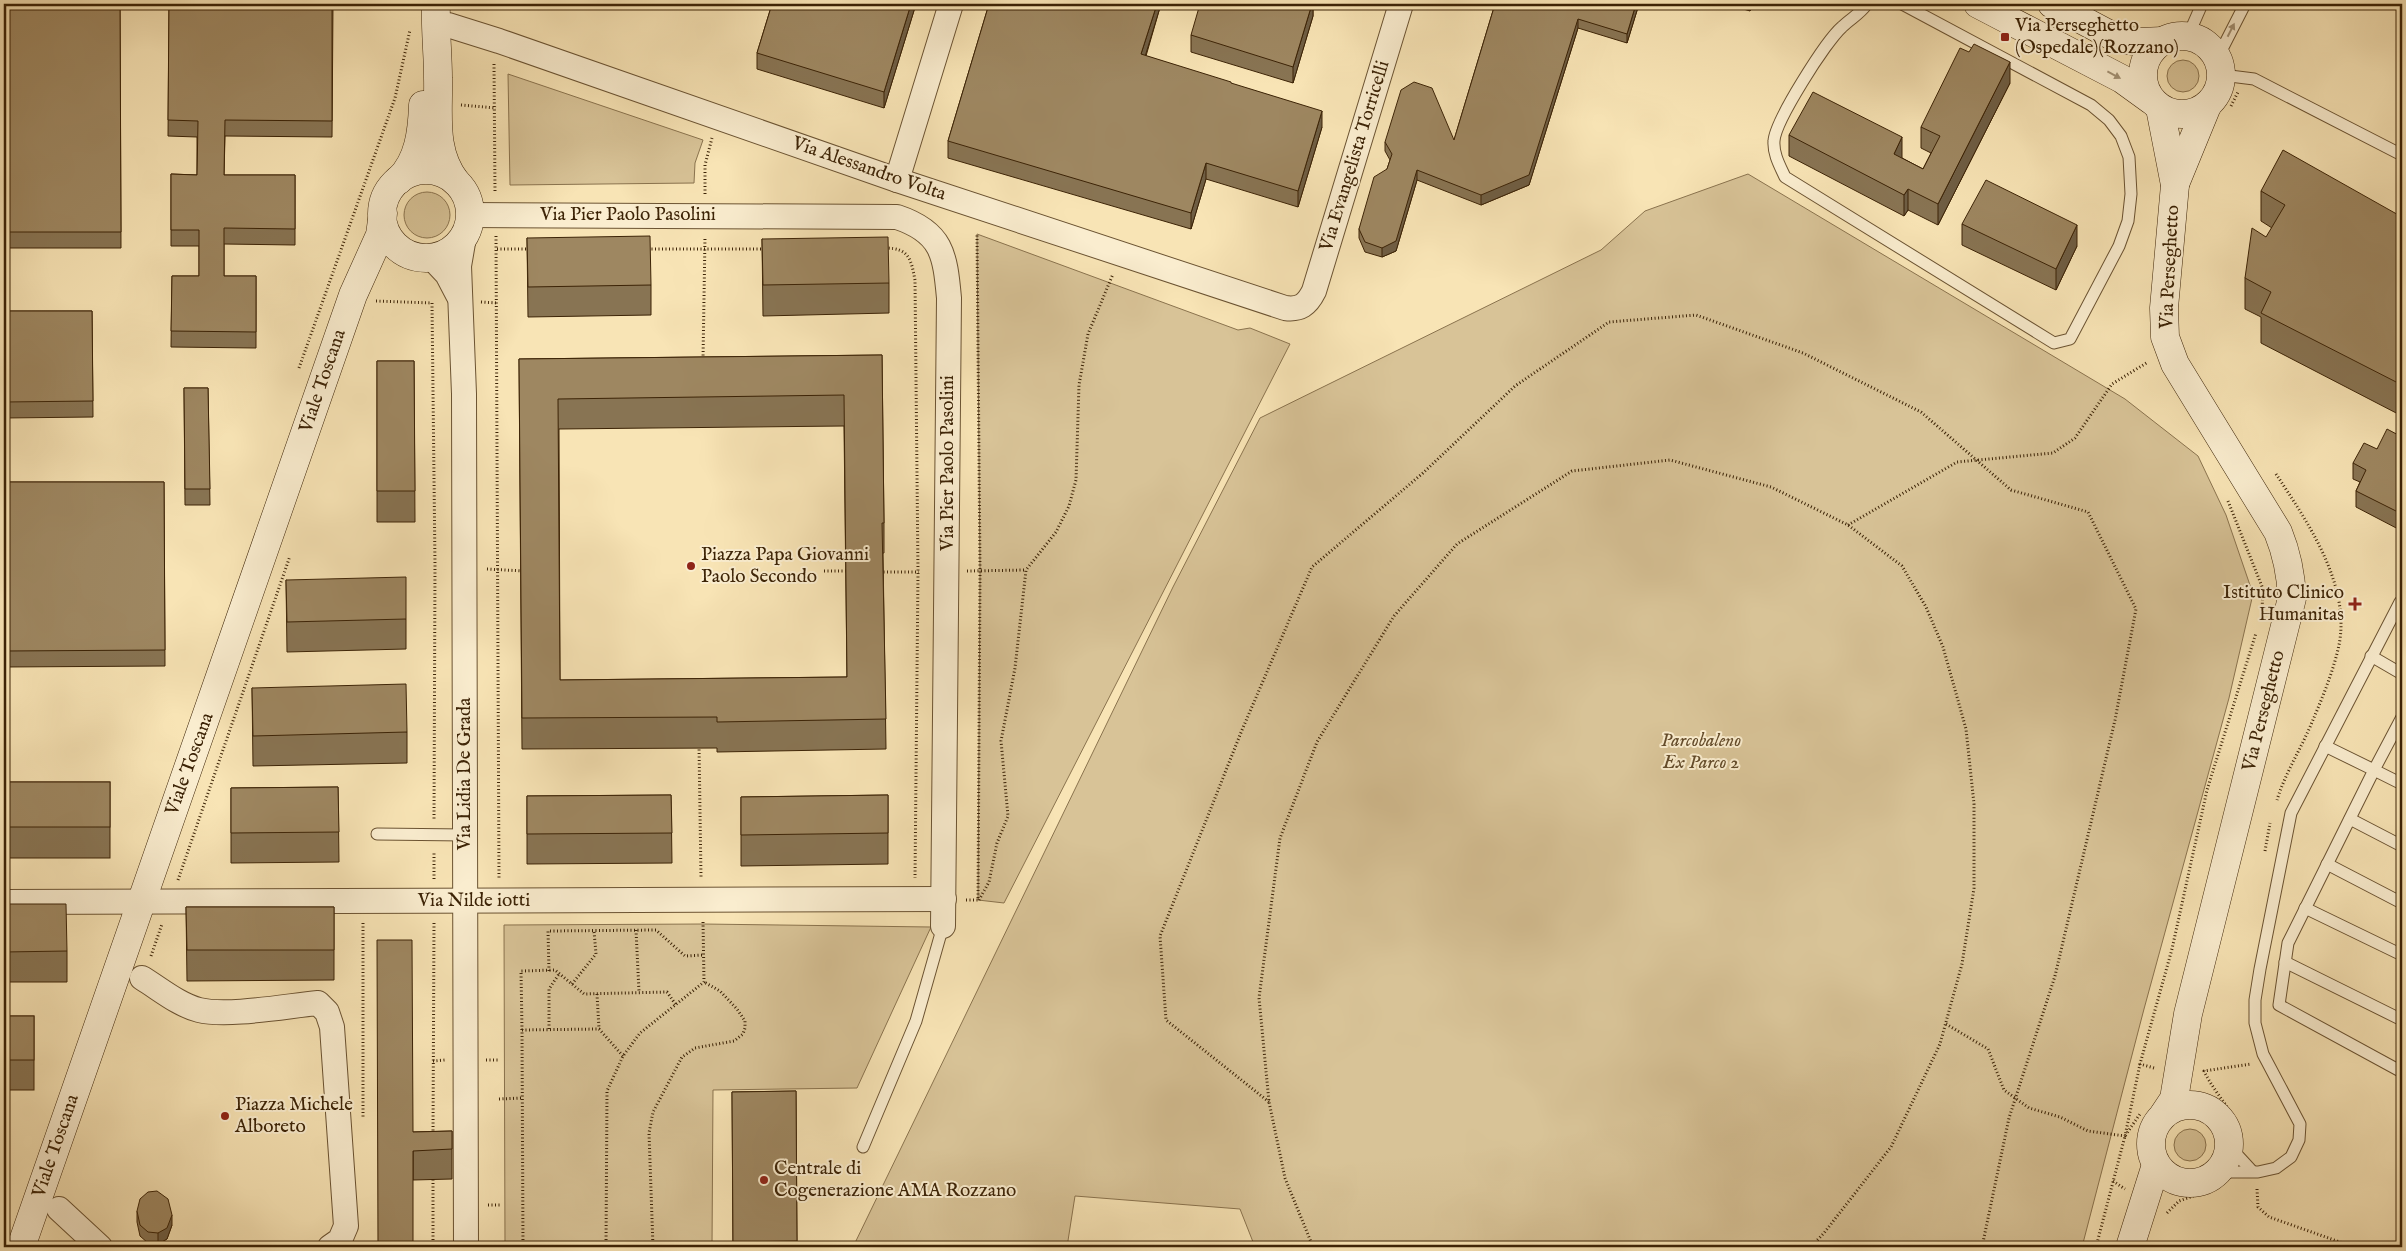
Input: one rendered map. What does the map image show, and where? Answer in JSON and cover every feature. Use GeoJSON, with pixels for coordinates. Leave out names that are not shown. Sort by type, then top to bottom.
{"type":"FeatureCollection","features":[{"type":"Feature","properties":{"kind":"street"},"geometry":{"type":"LineString","coordinates":[[897,180],[951,4]]}},
{"type":"Feature","properties":{"kind":"street","name":"Via Evangelista Torricelli"},"geometry":{"type":"LineString","coordinates":[[1303,306],[1314,291],[1401,4]]}},
{"type":"Feature","properties":{"kind":"street"},"geometry":{"type":"LineString","coordinates":[[1978,4],[2122,79],[2156,104],[2174,114],[2187,115],[2207,106],[2216,96],[2220,66],[2202,41],[2176,38],[2140,42],[2118,39],[2052,4]]}},
{"type":"Feature","properties":{"kind":"street"},"geometry":{"type":"LineString","coordinates":[[426,258],[407,254],[392,241],[385,229],[383,213],[387,196],[409,168],[417,150],[429,24]]}},
{"type":"Feature","properties":{"kind":"street"},"geometry":{"type":"LineString","coordinates":[[363,290],[375,270],[395,262],[447,253],[476,223],[468,200],[446,167],[439,145],[438,77],[429,24]]}},
{"type":"Feature","properties":{"kind":"street","name":"Via Alessandro Volta"},"geometry":{"type":"LineString","coordinates":[[429,24],[448,25],[499,41],[723,117],[897,180],[1285,308],[1294,309],[1303,306]]}},
{"type":"Feature","properties":{"kind":"street"},"geometry":{"type":"LineString","coordinates":[[2156,104],[2144,83],[2143,69],[2148,56],[2176,38]]}},
{"type":"Feature","properties":{"kind":"street","name":"Via Perseghetto"},"geometry":{"type":"LineString","coordinates":[[2156,104],[2175,185]]}},
{"type":"Feature","properties":{"kind":"street","name":"Via Perseghetto"},"geometry":{"type":"LineString","coordinates":[[2152,1113],[2174,1099],[2176,1072],[2182,1052],[2188,1014],[2292,598],[2291,576],[2286,551],[2278,532],[2175,364],[2165,338],[2164,308],[2175,185],[2207,106]]}},
{"type":"Feature","properties":{"kind":"street"},"geometry":{"type":"LineString","coordinates":[[400,180],[416,172],[429,171],[445,175],[456,182]]}},
{"type":"Feature","properties":{"kind":"street","name":"Viale Toscana"},"geometry":{"type":"LineString","coordinates":[[21,1247],[140,902],[363,290],[380,235],[383,213]]}},
{"type":"Feature","properties":{"kind":"street","name":"Via Pier Paolo Pasolini"},"geometry":{"type":"LineString","coordinates":[[476,223],[705,216],[896,217],[914,223],[929,233],[939,246],[946,264],[948,298],[948,571],[943,926]]}},
{"type":"Feature","properties":{"kind":"street","name":"Via Lidia De Grada"},"geometry":{"type":"LineString","coordinates":[[466,1247],[464,394],[458,266],[476,223]]}},
{"type":"Feature","properties":{"kind":"street","name":"Via Lidia De Grada"},"geometry":{"type":"LineString","coordinates":[[426,258],[451,281],[460,302]]}},
{"type":"Feature","properties":{"kind":"street","name":"Via Nilde iotti"},"geometry":{"type":"LineString","coordinates":[[4,902],[944,899]]}},
{"type":"Feature","properties":{"kind":"street"},"geometry":{"type":"LineString","coordinates":[[142,978],[175,999],[198,1010],[221,1012],[318,1003],[327,1012],[332,1027],[346,1226],[340,1240],[330,1247]]}},
{"type":"Feature","properties":{"kind":"street","name":"Via Perseghetto"},"geometry":{"type":"LineString","coordinates":[[2182,1052],[2196,1089],[2218,1116]]}},
{"type":"Feature","properties":{"kind":"street"},"geometry":{"type":"LineString","coordinates":[[2132,1242],[2169,1196],[2189,1184],[2221,1179],[2229,1146],[2228,1132],[2218,1116],[2201,1106],[2187,1104],[2152,1113],[2157,1122],[2150,1139],[2150,1147],[2156,1165],[2171,1178],[2189,1184]]}},
{"type":"Feature","properties":{"kind":"street"},"geometry":{"type":"LineString","coordinates":[[2132,1242],[2156,1165]]}},
{"type":"Feature","properties":{"kind":"street"},"geometry":{"type":"LineString","coordinates":[[59,1210],[100,1247]]}},
{"type":"Feature","properties":{"kind":"lane"},"geometry":{"type":"LineString","coordinates":[[1867,4],[1859,15],[1841,27],[1798,88],[1781,121],[1774,141],[1777,161],[1785,178],[2054,343],[2070,339],[2119,246],[2128,220],[2131,194],[2129,157],[2121,136],[2109,120],[2091,105],[1902,4]]}},
{"type":"Feature","properties":{"kind":"lane"},"geometry":{"type":"LineString","coordinates":[[2176,38],[2202,4]]}},
{"type":"Feature","properties":{"kind":"lane"},"geometry":{"type":"LineString","coordinates":[[2245,4],[2220,66],[2254,79],[2402,155]]}},
{"type":"Feature","properties":{"kind":"lane"},"geometry":{"type":"LineString","coordinates":[[2221,1179],[2252,1171],[2276,1168],[2291,1157],[2299,1140],[2300,1124],[2263,1054],[2255,1023],[2255,1000],[2291,813],[2400,602]]}},
{"type":"Feature","properties":{"kind":"lane"},"geometry":{"type":"LineString","coordinates":[[2371,656],[2402,674]]}},
{"type":"Feature","properties":{"kind":"lane"},"geometry":{"type":"LineString","coordinates":[[2400,725],[2374,770],[2288,943],[2279,1005],[2402,1072]]}},
{"type":"Feature","properties":{"kind":"lane"},"geometry":{"type":"LineString","coordinates":[[2325,746],[2402,784]]}},
{"type":"Feature","properties":{"kind":"lane"},"geometry":{"type":"LineString","coordinates":[[2350,819],[2402,846]]}},
{"type":"Feature","properties":{"kind":"lane"},"geometry":{"type":"LineString","coordinates":[[377,834],[465,835]]}},
{"type":"Feature","properties":{"kind":"lane"},"geometry":{"type":"LineString","coordinates":[[2327,864],[2402,903]]}},
{"type":"Feature","properties":{"kind":"lane"},"geometry":{"type":"LineString","coordinates":[[2305,908],[2402,956]]}},
{"type":"Feature","properties":{"kind":"lane","name":"Via Pier Paolo Pasolini"},"geometry":{"type":"LineString","coordinates":[[864,1147],[916,1021],[943,926]]}},
{"type":"Feature","properties":{"kind":"lane"},"geometry":{"type":"LineString","coordinates":[[2285,962],[2402,1020]]}},
{"type":"Feature","properties":{"kind":"lane"},"geometry":{"type":"LineString","coordinates":[[2229,1146],[2252,1171]]}},
{"type":"Feature","properties":{"kind":"path"},"geometry":{"type":"LineString","coordinates":[[395,98],[429,24]]}},
{"type":"Feature","properties":{"kind":"path"},"geometry":{"type":"LineString","coordinates":[[499,41],[494,63],[496,108],[476,223],[497,248],[499,901]]}},
{"type":"Feature","properties":{"kind":"path"},"geometry":{"type":"LineString","coordinates":[[456,104],[496,108]]}},
{"type":"Feature","properties":{"kind":"path"},"geometry":{"type":"LineString","coordinates":[[702,368],[705,165],[712,139],[723,117]]}},
{"type":"Feature","properties":{"kind":"path"},"geometry":{"type":"LineString","coordinates":[[977,234],[980,571],[978,900]]}},
{"type":"Feature","properties":{"kind":"path"},"geometry":{"type":"LineString","coordinates":[[497,248],[537,249]]}},
{"type":"Feature","properties":{"kind":"path"},"geometry":{"type":"LineString","coordinates":[[880,248],[902,250],[908,256],[915,280],[918,572],[915,899]]}},
{"type":"Feature","properties":{"kind":"path"},"geometry":{"type":"LineString","coordinates":[[646,249],[773,249]]}},
{"type":"Feature","properties":{"kind":"path"},"geometry":{"type":"LineString","coordinates":[[978,900],[989,882],[997,843],[1008,816],[1001,742],[1015,668],[1026,570],[1056,532],[1069,506],[1076,480],[1079,385],[1087,342],[1113,274]]}},
{"type":"Feature","properties":{"kind":"path"},"geometry":{"type":"LineString","coordinates":[[363,290],[432,303],[498,303]]}},
{"type":"Feature","properties":{"kind":"path"},"geometry":{"type":"LineString","coordinates":[[432,303],[435,565],[433,1138]]}},
{"type":"Feature","properties":{"kind":"path"},"geometry":{"type":"LineString","coordinates":[[1269,1102],[1166,1020],[1160,936],[1242,730],[1312,566],[1423,473],[1515,386],[1609,322],[1696,315],[1803,353],[1921,412],[2012,490],[2088,512],[2136,609],[2115,720],[2055,976],[2009,1118],[1982,1247]]}},
{"type":"Feature","properties":{"kind":"path"},"geometry":{"type":"LineString","coordinates":[[2147,353],[2148,362],[2153,370]]}},
{"type":"Feature","properties":{"kind":"path"},"geometry":{"type":"LineString","coordinates":[[1848,525],[1957,462],[2053,453],[2075,438],[2112,384],[2148,362]]}},
{"type":"Feature","properties":{"kind":"path"},"geometry":{"type":"LineString","coordinates":[[1313,1247],[1285,1178],[1269,1102],[1259,998],[1280,838],[1317,742],[1394,616],[1457,544],[1572,471],[1670,460],[1771,487],[1848,525],[1902,566],[1926,607],[1943,647],[1966,729],[1974,804],[1974,888],[1962,964],[1946,1024],[1940,1044],[1891,1147],[1811,1247]]}},
{"type":"Feature","properties":{"kind":"path"},"geometry":{"type":"LineString","coordinates":[[2226,496],[2264,589],[2260,618]]}},
{"type":"Feature","properties":{"kind":"path"},"geometry":{"type":"LineString","coordinates":[[435,565],[464,565],[499,572],[528,571]]}},
{"type":"Feature","properties":{"kind":"path"},"geometry":{"type":"LineString","coordinates":[[871,572],[1026,570]]}},
{"type":"Feature","properties":{"kind":"path"},"geometry":{"type":"LineString","coordinates":[[824,571],[852,571]]}},
{"type":"Feature","properties":{"kind":"path"},"geometry":{"type":"LineString","coordinates":[[2096,1247],[2125,1136],[2140,1064],[2172,949],[2207,790],[2258,625]]}},
{"type":"Feature","properties":{"kind":"path"},"geometry":{"type":"LineString","coordinates":[[699,742],[704,982]]}},
{"type":"Feature","properties":{"kind":"path"},"geometry":{"type":"LineString","coordinates":[[944,899],[978,900]]}},
{"type":"Feature","properties":{"kind":"path"},"geometry":{"type":"LineString","coordinates":[[363,900],[363,1121]]}},
{"type":"Feature","properties":{"kind":"path"},"geometry":{"type":"LineString","coordinates":[[572,984],[596,954],[594,930]]}},
{"type":"Feature","properties":{"kind":"path"},"geometry":{"type":"LineString","coordinates":[[636,930],[639,992]]}},
{"type":"Feature","properties":{"kind":"path"},"geometry":{"type":"LineString","coordinates":[[548,971],[548,931],[656,930],[685,956],[704,955]]}},
{"type":"Feature","properties":{"kind":"path"},"geometry":{"type":"LineString","coordinates":[[523,1247],[521,971],[555,970],[584,994],[667,992],[676,1005]]}},
{"type":"Feature","properties":{"kind":"path"},"geometry":{"type":"LineString","coordinates":[[549,1030],[549,989],[559,974]]}},
{"type":"Feature","properties":{"kind":"path"},"geometry":{"type":"LineString","coordinates":[[606,1247],[606,1091],[623,1056],[640,1033],[704,982]]}},
{"type":"Feature","properties":{"kind":"path"},"geometry":{"type":"LineString","coordinates":[[652,1247],[649,1133],[653,1112],[682,1057],[695,1048],[734,1042],[745,1028],[745,1021],[737,1009],[720,991],[704,982]]}},
{"type":"Feature","properties":{"kind":"path"},"geometry":{"type":"LineString","coordinates":[[597,994],[598,1029],[623,1056]]}},
{"type":"Feature","properties":{"kind":"path"},"geometry":{"type":"LineString","coordinates":[[1946,1024],[1988,1049],[2004,1090],[2029,1108],[2060,1117],[2088,1131],[2125,1136],[2152,1113]]}},
{"type":"Feature","properties":{"kind":"path"},"geometry":{"type":"LineString","coordinates":[[522,1030],[598,1029]]}},
{"type":"Feature","properties":{"kind":"path"},"geometry":{"type":"LineString","coordinates":[[2140,1064],[2158,1069]]}},
{"type":"Feature","properties":{"kind":"path"},"geometry":{"type":"LineString","coordinates":[[2204,1071],[2251,1064]]}},
{"type":"Feature","properties":{"kind":"path"},"geometry":{"type":"LineString","coordinates":[[499,1099],[522,1098]]}},
{"type":"Feature","properties":{"kind":"path"},"geometry":{"type":"LineString","coordinates":[[433,1167],[433,1247]]}},
{"type":"Feature","properties":{"kind":"path"},"geometry":{"type":"LineString","coordinates":[[2165,1216],[2179,1201],[2221,1179]]}},
{"type":"Feature","properties":{"kind":"path"},"geometry":{"type":"LineString","coordinates":[[2248,1188],[2257,1189],[2258,1207],[2269,1217],[2354,1247]]}},
{"type":"Feature","properties":{"kind":"green space"},"geometry":{"type":"Polygon","coordinates":[[[2183,60],[2194,65],[2199,76],[2194,87],[2183,92],[2172,87],[2167,76],[2172,65],[2183,60]]]}},
{"type":"Feature","properties":{"kind":"green space"},"geometry":{"type":"Polygon","coordinates":[[[508,74],[703,140],[695,163],[694,183],[510,185],[508,74]]]}},
{"type":"Feature","properties":{"kind":"green space","name":"Parcobaleno Ex Parco 2"},"geometry":{"type":"Polygon","coordinates":[[[1748,174],[2125,399],[2198,456],[2226,515],[2253,594],[2229,698],[2144,1009],[2082,1247],[1255,1247],[1240,1209],[1075,1196],[1067,1247],[853,1247],[1173,587],[1260,418],[1601,250],[1645,211],[1748,174]]]}},
{"type":"Feature","properties":{"kind":"green space"},"geometry":{"type":"Polygon","coordinates":[[[427,192],[440,196],[446,202],[450,215],[446,228],[440,234],[427,238],[414,234],[408,228],[404,215],[408,202],[414,196],[427,192]]]}},
{"type":"Feature","properties":{"kind":"green space"},"geometry":{"type":"Polygon","coordinates":[[[977,234],[1238,330],[1250,328],[1290,344],[1004,903],[978,900],[980,571],[977,234]]]}},
{"type":"Feature","properties":{"kind":"green space"},"geometry":{"type":"Polygon","coordinates":[[[703,924],[931,927],[857,1088],[713,1090],[712,1247],[505,1247],[504,925],[703,924]]]}},
{"type":"Feature","properties":{"kind":"green space"},"geometry":{"type":"Polygon","coordinates":[[[2190,1129],[2196,1130],[2201,1134],[2205,1139],[2205,1151],[2201,1156],[2196,1160],[2190,1161],[2184,1160],[2179,1156],[2175,1151],[2174,1145],[2175,1139],[2179,1134],[2184,1130],[2190,1129]]]}},
{"type":"Feature","properties":{"kind":"building"},"geometry":{"type":"Polygon","coordinates":[[[4,4],[120,4],[121,232],[4,232],[4,4]]]}},
{"type":"Feature","properties":{"kind":"building"},"geometry":{"type":"Polygon","coordinates":[[[169,4],[332,4],[332,121],[225,120],[224,175],[295,175],[295,229],[224,228],[224,276],[256,276],[256,332],[171,331],[172,276],[199,276],[199,230],[171,230],[171,174],[197,175],[198,121],[168,120],[169,4]]]}},
{"type":"Feature","properties":{"kind":"building"},"geometry":{"type":"Polygon","coordinates":[[[772,4],[911,4],[884,92],[757,53],[772,4]]]}},
{"type":"Feature","properties":{"kind":"building"},"geometry":{"type":"Polygon","coordinates":[[[989,4],[1157,4],[1141,54],[1322,111],[1298,191],[1206,163],[1191,213],[948,141],[989,4]]]}},
{"type":"Feature","properties":{"kind":"building"},"geometry":{"type":"Polygon","coordinates":[[[1200,4],[1312,4],[1293,67],[1191,35],[1200,4]]]}},
{"type":"Feature","properties":{"kind":"building"},"geometry":{"type":"Polygon","coordinates":[[[1495,4],[1636,4],[1627,34],[1578,19],[1529,175],[1481,195],[1417,170],[1396,241],[1382,248],[1365,242],[1359,229],[1374,177],[1387,169],[1392,154],[1385,142],[1401,90],[1414,82],[1432,88],[1454,140],[1495,4]]]}},
{"type":"Feature","properties":{"kind":"building"},"geometry":{"type":"Polygon","coordinates":[[[1974,44],[2010,62],[1938,204],[1908,189],[1904,195],[1789,135],[1813,92],[1902,137],[1894,154],[1923,169],[1940,136],[1921,127],[1960,48],[1969,52],[1974,44]]]}},
{"type":"Feature","properties":{"kind":"building"},"geometry":{"type":"Polygon","coordinates":[[[2283,150],[2402,217],[2402,385],[2261,313],[2271,292],[2245,278],[2252,228],[2266,237],[2285,205],[2261,191],[2283,150]]]}},
{"type":"Feature","properties":{"kind":"building"},"geometry":{"type":"Polygon","coordinates":[[[1986,180],[2077,225],[2056,269],[1962,224],[1986,180]]]}},
{"type":"Feature","properties":{"kind":"building"},"geometry":{"type":"Polygon","coordinates":[[[650,236],[651,285],[528,287],[527,238],[650,236]]]}},
{"type":"Feature","properties":{"kind":"building"},"geometry":{"type":"Polygon","coordinates":[[[888,237],[889,283],[763,285],[762,239],[888,237]]]}},
{"type":"Feature","properties":{"kind":"building"},"geometry":{"type":"Polygon","coordinates":[[[4,311],[92,311],[93,401],[4,402],[4,311]]]}},
{"type":"Feature","properties":{"kind":"building"},"geometry":{"type":"Polygon","coordinates":[[[882,355],[884,523],[882,523],[886,719],[717,722],[717,717],[522,718],[519,359],[882,355]],[[844,395],[558,399],[560,680],[847,677],[844,395]]]}},
{"type":"Feature","properties":{"kind":"building"},"geometry":{"type":"Polygon","coordinates":[[[377,361],[414,361],[415,491],[377,491],[377,361]]]}},
{"type":"Feature","properties":{"kind":"building"},"geometry":{"type":"Polygon","coordinates":[[[184,388],[208,388],[210,489],[185,489],[184,388]]]}},
{"type":"Feature","properties":{"kind":"building"},"geometry":{"type":"Polygon","coordinates":[[[2387,429],[2402,437],[2402,514],[2356,491],[2366,470],[2353,463],[2364,443],[2377,449],[2387,429]]]}},
{"type":"Feature","properties":{"kind":"building"},"geometry":{"type":"Polygon","coordinates":[[[4,482],[164,482],[165,650],[4,651],[4,482]]]}},
{"type":"Feature","properties":{"kind":"building"},"geometry":{"type":"Polygon","coordinates":[[[406,577],[406,619],[287,622],[286,580],[406,577]]]}},
{"type":"Feature","properties":{"kind":"building"},"geometry":{"type":"Polygon","coordinates":[[[406,684],[407,732],[253,736],[252,688],[406,684]]]}},
{"type":"Feature","properties":{"kind":"building"},"geometry":{"type":"Polygon","coordinates":[[[4,782],[110,782],[110,827],[4,827],[4,782]]]}},
{"type":"Feature","properties":{"kind":"building"},"geometry":{"type":"Polygon","coordinates":[[[338,787],[339,832],[231,833],[231,788],[338,787]]]}},
{"type":"Feature","properties":{"kind":"building"},"geometry":{"type":"Polygon","coordinates":[[[671,795],[672,833],[527,834],[527,796],[671,795]]]}},
{"type":"Feature","properties":{"kind":"building"},"geometry":{"type":"Polygon","coordinates":[[[888,795],[888,833],[741,835],[741,797],[888,795]]]}},
{"type":"Feature","properties":{"kind":"building"},"geometry":{"type":"Polygon","coordinates":[[[4,904],[66,904],[67,951],[4,952],[4,904]]]}},
{"type":"Feature","properties":{"kind":"building"},"geometry":{"type":"Polygon","coordinates":[[[186,907],[334,907],[334,950],[187,950],[186,907]]]}},
{"type":"Feature","properties":{"kind":"building"},"geometry":{"type":"Polygon","coordinates":[[[377,940],[412,940],[413,1132],[452,1131],[452,1149],[413,1151],[413,1247],[378,1247],[377,940]]]}},
{"type":"Feature","properties":{"kind":"building"},"geometry":{"type":"Polygon","coordinates":[[[4,1016],[34,1016],[34,1060],[4,1060],[4,1016]]]}},
{"type":"Feature","properties":{"kind":"building","name":"Centrale di Cogenerazione AMA Rozzano"},"geometry":{"type":"Polygon","coordinates":[[[796,1091],[797,1241],[733,1242],[732,1092],[796,1091]]]}},
{"type":"Feature","properties":{"kind":"building"},"geometry":{"type":"Polygon","coordinates":[[[157,1191],[168,1199],[172,1215],[167,1228],[158,1233],[148,1232],[140,1225],[137,1211],[140,1199],[148,1192],[157,1191]]]}},
{"type":"Feature","properties":{"kind":"place","name":"Via Perseghetto (Ospedale)(Rozzano)"},"geometry":{"type":"Point","coordinates":[2005,37]}},
{"type":"Feature","properties":{"kind":"place","name":"Piazza Papa Giovanni Paolo Secondo"},"geometry":{"type":"Point","coordinates":[691,566]}},
{"type":"Feature","properties":{"kind":"place","name":"Istituto Clinico Humanitas"},"geometry":{"type":"Point","coordinates":[2355,604]}},
{"type":"Feature","properties":{"kind":"place","name":"Piazza Michele Alboreto"},"geometry":{"type":"Point","coordinates":[225,1116]}},
{"type":"Feature","properties":{"kind":"place","name":"Centrale di Cogenerazione AMA Rozzano"},"geometry":{"type":"Point","coordinates":[764,1180]}}]}
